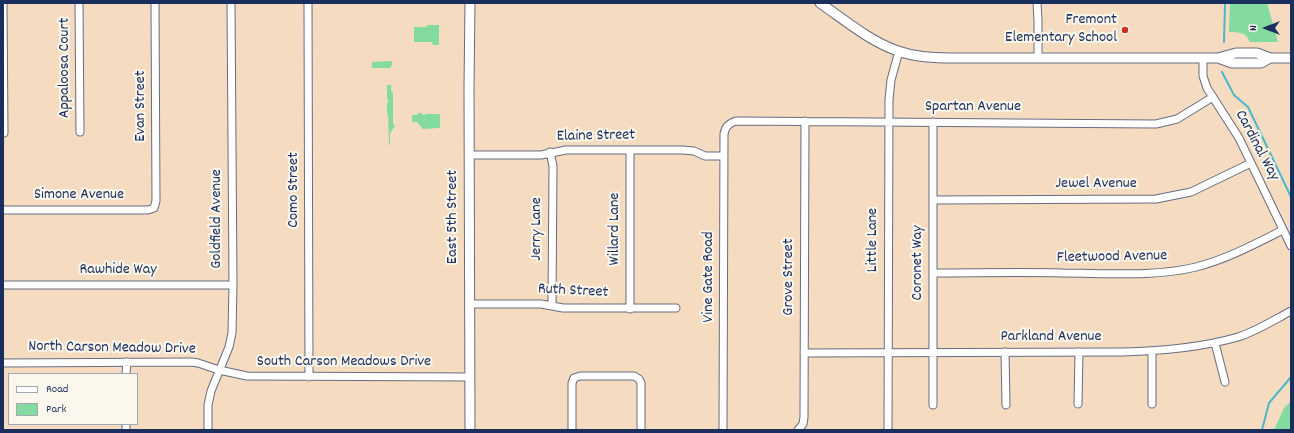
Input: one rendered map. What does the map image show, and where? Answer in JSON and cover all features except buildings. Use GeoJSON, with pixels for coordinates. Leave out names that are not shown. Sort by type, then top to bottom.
{"type":"FeatureCollection","features":[{"type":"Feature","properties":{"kind":"main road","name":"East 5th Street"},"geometry":{"type":"LineString","coordinates":[[470,3],[468,155],[470,430]]}},
{"type":"Feature","properties":{"kind":"main road"},"geometry":{"type":"LineString","coordinates":[[820,3],[872,39],[899,51],[920,56],[945,58],[1218,58],[1236,53],[1256,53],[1270,58],[1291,58]]}},
{"type":"Feature","properties":{"kind":"street"},"geometry":{"type":"LineString","coordinates":[[3,3],[4,133]]}},
{"type":"Feature","properties":{"kind":"street","name":"Appaloosa Court"},"geometry":{"type":"LineString","coordinates":[[79,3],[80,132]]}},
{"type":"Feature","properties":{"kind":"street","name":"Evan Street"},"geometry":{"type":"LineString","coordinates":[[154,208],[156,200],[155,3]]}},
{"type":"Feature","properties":{"kind":"street","name":"Goldfield Avenue"},"geometry":{"type":"LineString","coordinates":[[208,430],[208,405],[211,391],[229,347],[232,333],[231,3]]}},
{"type":"Feature","properties":{"kind":"street","name":"Como Street"},"geometry":{"type":"LineString","coordinates":[[308,3],[309,377]]}},
{"type":"Feature","properties":{"kind":"street"},"geometry":{"type":"LineString","coordinates":[[1036,3],[1038,20],[1038,58]]}},
{"type":"Feature","properties":{"kind":"street","name":"Little Lane"},"geometry":{"type":"LineString","coordinates":[[888,430],[888,122],[890,85],[899,51]]}},
{"type":"Feature","properties":{"kind":"street","name":"Cardinal Way"},"geometry":{"type":"LineString","coordinates":[[1203,58],[1204,78],[1212,97],[1233,129],[1291,246]]}},
{"type":"Feature","properties":{"kind":"street","name":"Spartan Avenue"},"geometry":{"type":"LineString","coordinates":[[728,125],[736,121],[1156,124],[1176,119],[1212,97]]}},
{"type":"Feature","properties":{"kind":"street","name":"Grove Street"},"geometry":{"type":"LineString","coordinates":[[798,430],[804,417],[805,121]]}},
{"type":"Feature","properties":{"kind":"street","name":"Coronet Way"},"geometry":{"type":"LineString","coordinates":[[932,122],[932,405]]}},
{"type":"Feature","properties":{"kind":"street","name":"Vine Gate Road"},"geometry":{"type":"LineString","coordinates":[[723,430],[724,132],[728,125]]}},
{"type":"Feature","properties":{"kind":"street","name":"Elaine Street"},"geometry":{"type":"LineString","coordinates":[[468,155],[541,155],[566,150],[683,150],[694,151],[705,156],[724,156]]}},
{"type":"Feature","properties":{"kind":"street","name":"Willard Lane"},"geometry":{"type":"LineString","coordinates":[[630,150],[630,308]]}},
{"type":"Feature","properties":{"kind":"street","name":"Jerry Lane"},"geometry":{"type":"LineString","coordinates":[[550,152],[552,166],[552,306]]}},
{"type":"Feature","properties":{"kind":"street","name":"Jewel Avenue"},"geometry":{"type":"LineString","coordinates":[[933,200],[1156,199],[1191,192],[1251,163]]}},
{"type":"Feature","properties":{"kind":"street","name":"Simone Avenue"},"geometry":{"type":"LineString","coordinates":[[3,210],[148,210],[154,208]]}},
{"type":"Feature","properties":{"kind":"street","name":"Fleetwood Avenue"},"geometry":{"type":"LineString","coordinates":[[932,273],[1104,273],[1174,271],[1196,267],[1220,259],[1283,230]]}},
{"type":"Feature","properties":{"kind":"street","name":"Rawhide Way"},"geometry":{"type":"LineString","coordinates":[[3,285],[233,284]]}},
{"type":"Feature","properties":{"kind":"street","name":"Ruth Street"},"geometry":{"type":"LineString","coordinates":[[469,304],[541,304],[563,308],[676,308]]}},
{"type":"Feature","properties":{"kind":"street","name":"Parkland Avenue"},"geometry":{"type":"LineString","coordinates":[[804,353],[1079,352],[1152,351],[1192,348],[1239,336],[1257,329],[1291,311]]}},
{"type":"Feature","properties":{"kind":"street"},"geometry":{"type":"LineString","coordinates":[[1215,343],[1225,382]]}},
{"type":"Feature","properties":{"kind":"street"},"geometry":{"type":"LineString","coordinates":[[1152,351],[1152,404]]}},
{"type":"Feature","properties":{"kind":"street"},"geometry":{"type":"LineString","coordinates":[[1005,352],[1006,405]]}},
{"type":"Feature","properties":{"kind":"street"},"geometry":{"type":"LineString","coordinates":[[1078,404],[1079,352]]}},
{"type":"Feature","properties":{"kind":"street","name":"North Carson Meadow Drive"},"geometry":{"type":"LineString","coordinates":[[3,362],[195,362],[219,370]]}},
{"type":"Feature","properties":{"kind":"street"},"geometry":{"type":"LineString","coordinates":[[126,373],[127,362]]}},
{"type":"Feature","properties":{"kind":"street","name":"South Carson Meadows Drive"},"geometry":{"type":"LineString","coordinates":[[219,370],[247,376],[470,377]]}},
{"type":"Feature","properties":{"kind":"street"},"geometry":{"type":"LineString","coordinates":[[572,430],[572,384],[574,378],[580,376],[634,376],[639,379],[641,383],[641,430]]}},
{"type":"Feature","properties":{"kind":"green space"},"geometry":{"type":"Polygon","coordinates":[[[1230,3],[1267,3],[1278,42],[1250,42],[1244,34],[1229,32],[1230,3]]]}},
{"type":"Feature","properties":{"kind":"green space"},"geometry":{"type":"Polygon","coordinates":[[[427,25],[439,25],[439,45],[433,45],[432,42],[414,42],[414,27],[427,27],[427,25]]]}},
{"type":"Feature","properties":{"kind":"green space"},"geometry":{"type":"Polygon","coordinates":[[[392,61],[390,68],[372,68],[372,62],[392,61]]]}},
{"type":"Feature","properties":{"kind":"green space"},"geometry":{"type":"Polygon","coordinates":[[[387,85],[391,85],[391,90],[393,93],[393,124],[395,126],[390,133],[390,145],[387,114],[387,85]]]}},
{"type":"Feature","properties":{"kind":"green space"},"geometry":{"type":"Polygon","coordinates":[[[418,113],[422,113],[422,115],[440,114],[440,128],[423,129],[417,122],[412,122],[412,115],[417,115],[418,113]]]}},
{"type":"Feature","properties":{"kind":"green space"},"geometry":{"type":"Polygon","coordinates":[[[1291,401],[1291,430],[1274,430],[1284,408],[1291,401]]]}},
{"type":"Feature","properties":{"kind":"waterway"},"geometry":{"type":"LineString","coordinates":[[1224,42],[1225,3]]}},
{"type":"Feature","properties":{"kind":"waterway"},"geometry":{"type":"LineString","coordinates":[[1222,72],[1234,95],[1248,107],[1291,197]]}},
{"type":"Feature","properties":{"kind":"waterway"},"geometry":{"type":"LineString","coordinates":[[1262,430],[1269,403],[1291,377]]}},
{"type":"Feature","properties":{"kind":"place","name":"Fremont Elementary School"},"geometry":{"type":"Point","coordinates":[1125,30]}}]}
